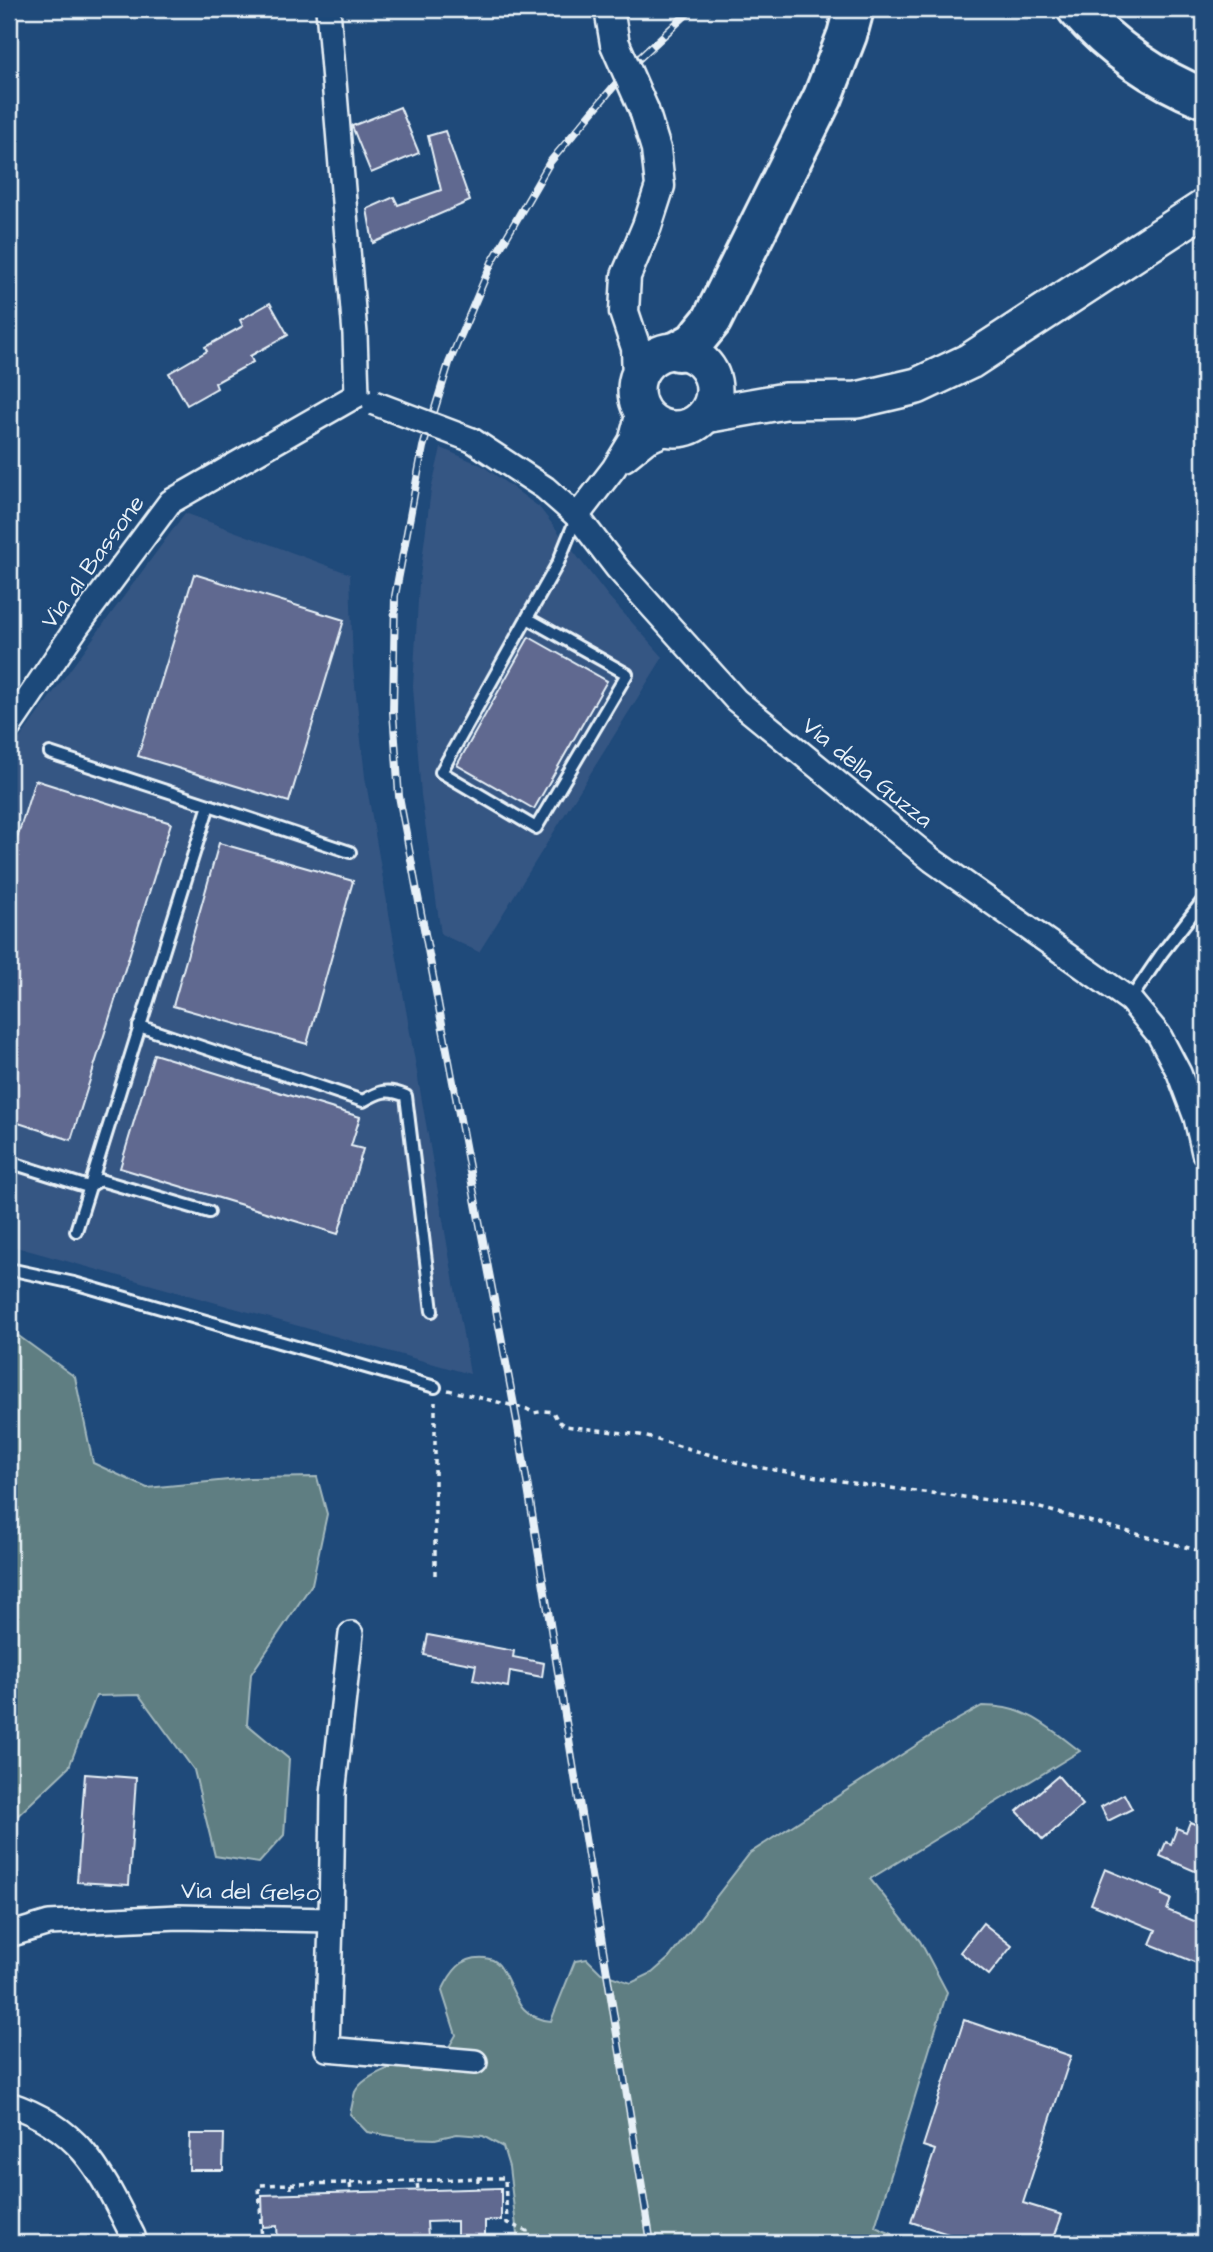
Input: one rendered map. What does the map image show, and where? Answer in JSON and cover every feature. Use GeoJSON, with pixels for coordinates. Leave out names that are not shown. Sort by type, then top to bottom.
{"type":"FeatureCollection","features":[{"type":"Feature","properties":{"kind":"highway"},"geometry":{"type":"LineString","coordinates":[[671,352],[694,342],[712,320],[823,97],[847,35],[853,9]]}},
{"type":"Feature","properties":{"kind":"highway"},"geometry":{"type":"LineString","coordinates":[[1077,9],[1097,32],[1142,66],[1204,98]]}},
{"type":"Feature","properties":{"kind":"main road"},"geometry":{"type":"LineString","coordinates":[[690,422],[711,406],[714,383],[710,372],[697,357],[671,352],[647,363],[639,394],[654,423],[690,422],[785,401],[857,400],[917,387],[970,361],[1204,208]]}},
{"type":"Feature","properties":{"kind":"main road"},"geometry":{"type":"LineString","coordinates":[[710,372],[785,401]]}},
{"type":"Feature","properties":{"kind":"street"},"geometry":{"type":"LineString","coordinates":[[328,9],[355,334],[366,399]]}},
{"type":"Feature","properties":{"kind":"street"},"geometry":{"type":"LineString","coordinates":[[577,516],[614,468],[631,440],[639,394],[636,348],[624,312],[626,276],[660,186],[656,149],[645,110],[615,44],[609,9]]}},
{"type":"Feature","properties":{"kind":"street"},"geometry":{"type":"LineString","coordinates":[[624,312],[671,352]]}},
{"type":"Feature","properties":{"kind":"street","name":"Via della Guzza"},"geometry":{"type":"LineString","coordinates":[[366,399],[472,440],[545,488],[577,516],[617,568],[736,700],[932,860],[1130,1000],[1159,1035],[1179,1073],[1196,1118],[1204,1153]]}},
{"type":"Feature","properties":{"kind":"street","name":"Via al Bassone"},"geometry":{"type":"LineString","coordinates":[[9,727],[77,627],[170,502],[366,399]]}},
{"type":"Feature","properties":{"kind":"street"},"geometry":{"type":"LineString","coordinates":[[614,468],[646,442],[690,422]]}},
{"type":"Feature","properties":{"kind":"street","name":"Via del Gelso"},"geometry":{"type":"LineString","coordinates":[[9,1935],[49,1923],[179,1917],[331,1920],[333,1794],[351,1634]]}},
{"type":"Feature","properties":{"kind":"street"},"geometry":{"type":"LineString","coordinates":[[331,1920],[327,2049],[475,2062]]}},
{"type":"Feature","properties":{"kind":"street"},"geometry":{"type":"LineString","coordinates":[[9,2104],[43,2120],[70,2138],[90,2158],[106,2181],[134,2243]]}},
{"type":"Feature","properties":{"kind":"lane"},"geometry":{"type":"LineString","coordinates":[[527,618],[627,674],[536,828],[441,772],[527,618],[558,563],[577,516]]}},
{"type":"Feature","properties":{"kind":"lane"},"geometry":{"type":"LineString","coordinates":[[50,752],[350,852]]}},
{"type":"Feature","properties":{"kind":"lane"},"geometry":{"type":"LineString","coordinates":[[76,1231],[209,805]]}},
{"type":"Feature","properties":{"kind":"lane"},"geometry":{"type":"LineString","coordinates":[[1130,1000],[1162,953],[1204,900]]}},
{"type":"Feature","properties":{"kind":"lane"},"geometry":{"type":"LineString","coordinates":[[139,1026],[363,1101],[378,1092],[392,1090],[406,1096],[432,1311]]}},
{"type":"Feature","properties":{"kind":"lane"},"geometry":{"type":"LineString","coordinates":[[9,1162],[88,1187],[100,1180],[209,1212]]}},
{"type":"Feature","properties":{"kind":"lane"},"geometry":{"type":"LineString","coordinates":[[9,1269],[74,1283],[435,1387]]}},
{"type":"Feature","properties":{"kind":"path"},"geometry":{"type":"LineString","coordinates":[[435,1575],[435,1387],[534,1413],[544,1410],[553,1412],[565,1426],[640,1436],[750,1466],[866,1485],[1029,1505],[1204,1552]]}},
{"type":"Feature","properties":{"kind":"path"},"geometry":{"type":"LineString","coordinates":[[478,2178],[478,2189]]}},
{"type":"Feature","properties":{"kind":"path"},"geometry":{"type":"LineString","coordinates":[[262,2243],[259,2185],[505,2178],[507,2223],[527,2231],[527,2243]]}},
{"type":"Feature","properties":{"kind":"path"},"geometry":{"type":"LineString","coordinates":[[417,2181],[418,2190]]}},
{"type":"Feature","properties":{"kind":"path"},"geometry":{"type":"LineString","coordinates":[[350,2183],[351,2192]]}},
{"type":"Feature","properties":{"kind":"path"},"geometry":{"type":"LineString","coordinates":[[291,2184],[291,2194]]}},
{"type":"Feature","properties":{"kind":"shaded area"},"geometry":{"type":"Polygon","coordinates":[[[441,448],[483,466],[539,507],[608,596],[663,657],[479,952],[441,934],[421,795],[413,686],[419,584],[431,490],[441,448]]]}},
{"type":"Feature","properties":{"kind":"shaded area"},"geometry":{"type":"Polygon","coordinates":[[[185,513],[350,574],[353,667],[365,777],[470,1374],[9,1245],[9,753],[185,513]]]}},
{"type":"Feature","properties":{"kind":"green space"},"geometry":{"type":"Polygon","coordinates":[[[9,1329],[75,1377],[93,1463],[147,1488],[249,1478],[317,1477],[327,1514],[312,1584],[251,1674],[247,1724],[289,1759],[284,1835],[259,1863],[215,1856],[194,1770],[139,1695],[96,1696],[69,1767],[9,1824],[9,1329]]]}},
{"type":"Feature","properties":{"kind":"green space"},"geometry":{"type":"Polygon","coordinates":[[[982,1706],[1024,1713],[1046,1725],[1080,1751],[870,1879],[920,1941],[947,1992],[875,2227],[892,2234],[892,2243],[518,2243],[509,2167],[503,2147],[483,2136],[457,2134],[435,2139],[405,2138],[367,2132],[350,2114],[355,2092],[371,2077],[410,2061],[446,2052],[456,2035],[442,1991],[453,1972],[463,1963],[477,1958],[494,1961],[505,1974],[523,2008],[530,2014],[551,2021],[575,1961],[587,1959],[601,1973],[631,1983],[652,1973],[669,1958],[750,1853],[946,1726],[982,1706]]]}},
{"type":"Feature","properties":{"kind":"building"},"geometry":{"type":"Polygon","coordinates":[[[400,107],[419,153],[371,173],[352,126],[400,107]]]}},
{"type":"Feature","properties":{"kind":"building"},"geometry":{"type":"Polygon","coordinates":[[[445,131],[470,201],[373,243],[367,209],[394,197],[398,205],[441,190],[428,136],[445,131]]]}},
{"type":"Feature","properties":{"kind":"building"},"geometry":{"type":"Polygon","coordinates":[[[270,303],[288,335],[250,356],[253,362],[215,383],[217,388],[187,405],[169,373],[207,351],[205,347],[243,326],[240,320],[270,303]]]}},
{"type":"Feature","properties":{"kind":"building"},"geometry":{"type":"Polygon","coordinates":[[[194,574],[344,620],[289,802],[138,756],[194,574]]]}},
{"type":"Feature","properties":{"kind":"building"},"geometry":{"type":"Polygon","coordinates":[[[529,637],[607,681],[534,809],[457,765],[529,637]]]}},
{"type":"Feature","properties":{"kind":"building"},"geometry":{"type":"Polygon","coordinates":[[[35,780],[171,823],[71,1140],[9,1120],[9,864],[35,780]]]}},
{"type":"Feature","properties":{"kind":"building"},"geometry":{"type":"Polygon","coordinates":[[[219,843],[353,881],[307,1044],[173,1006],[219,843]]]}},
{"type":"Feature","properties":{"kind":"building"},"geometry":{"type":"Polygon","coordinates":[[[154,1054],[360,1117],[351,1146],[363,1149],[338,1234],[120,1168],[154,1054]]]}},
{"type":"Feature","properties":{"kind":"building"},"geometry":{"type":"Polygon","coordinates":[[[428,1635],[514,1651],[513,1657],[544,1663],[542,1677],[510,1671],[508,1687],[473,1680],[476,1665],[424,1655],[428,1635]]]}},
{"type":"Feature","properties":{"kind":"building"},"geometry":{"type":"Polygon","coordinates":[[[85,1774],[136,1778],[129,1885],[77,1882],[85,1774]]]}},
{"type":"Feature","properties":{"kind":"building"},"geometry":{"type":"Polygon","coordinates":[[[1058,1776],[1083,1805],[1043,1840],[1017,1811],[1058,1776]]]}},
{"type":"Feature","properties":{"kind":"building"},"geometry":{"type":"Polygon","coordinates":[[[1124,1794],[1132,1809],[1108,1821],[1101,1807],[1124,1794]]]}},
{"type":"Feature","properties":{"kind":"building"},"geometry":{"type":"Polygon","coordinates":[[[1190,1822],[1204,1828],[1204,1875],[1160,1856],[1166,1842],[1171,1844],[1177,1828],[1186,1832],[1190,1822]]]}},
{"type":"Feature","properties":{"kind":"building"},"geometry":{"type":"Polygon","coordinates":[[[1105,1869],[1163,1893],[1162,1895],[1171,1899],[1167,1910],[1204,1925],[1204,1966],[1150,1944],[1156,1930],[1091,1904],[1105,1869]]]}},
{"type":"Feature","properties":{"kind":"building"},"geometry":{"type":"Polygon","coordinates":[[[983,1923],[1012,1946],[989,1975],[960,1952],[983,1923]]]}},
{"type":"Feature","properties":{"kind":"building"},"geometry":{"type":"Polygon","coordinates":[[[964,2020],[1071,2056],[1023,2203],[1062,2215],[1052,2243],[976,2243],[911,2222],[935,2150],[923,2146],[964,2020]]]}},
{"type":"Feature","properties":{"kind":"building"},"geometry":{"type":"Polygon","coordinates":[[[190,2134],[224,2134],[223,2170],[189,2170],[190,2134]]]}},
{"type":"Feature","properties":{"kind":"building"},"geometry":{"type":"Polygon","coordinates":[[[501,2188],[501,2220],[485,2221],[485,2238],[457,2239],[457,2221],[427,2222],[428,2237],[278,2243],[277,2226],[263,2227],[262,2195],[501,2188]]]}},
{"type":"Feature","properties":{"kind":"railway"},"geometry":{"type":"LineString","coordinates":[[651,2243],[517,1421],[399,796],[393,712],[395,596],[423,447],[449,363],[492,262],[550,162],[631,66],[692,9]]}}]}
